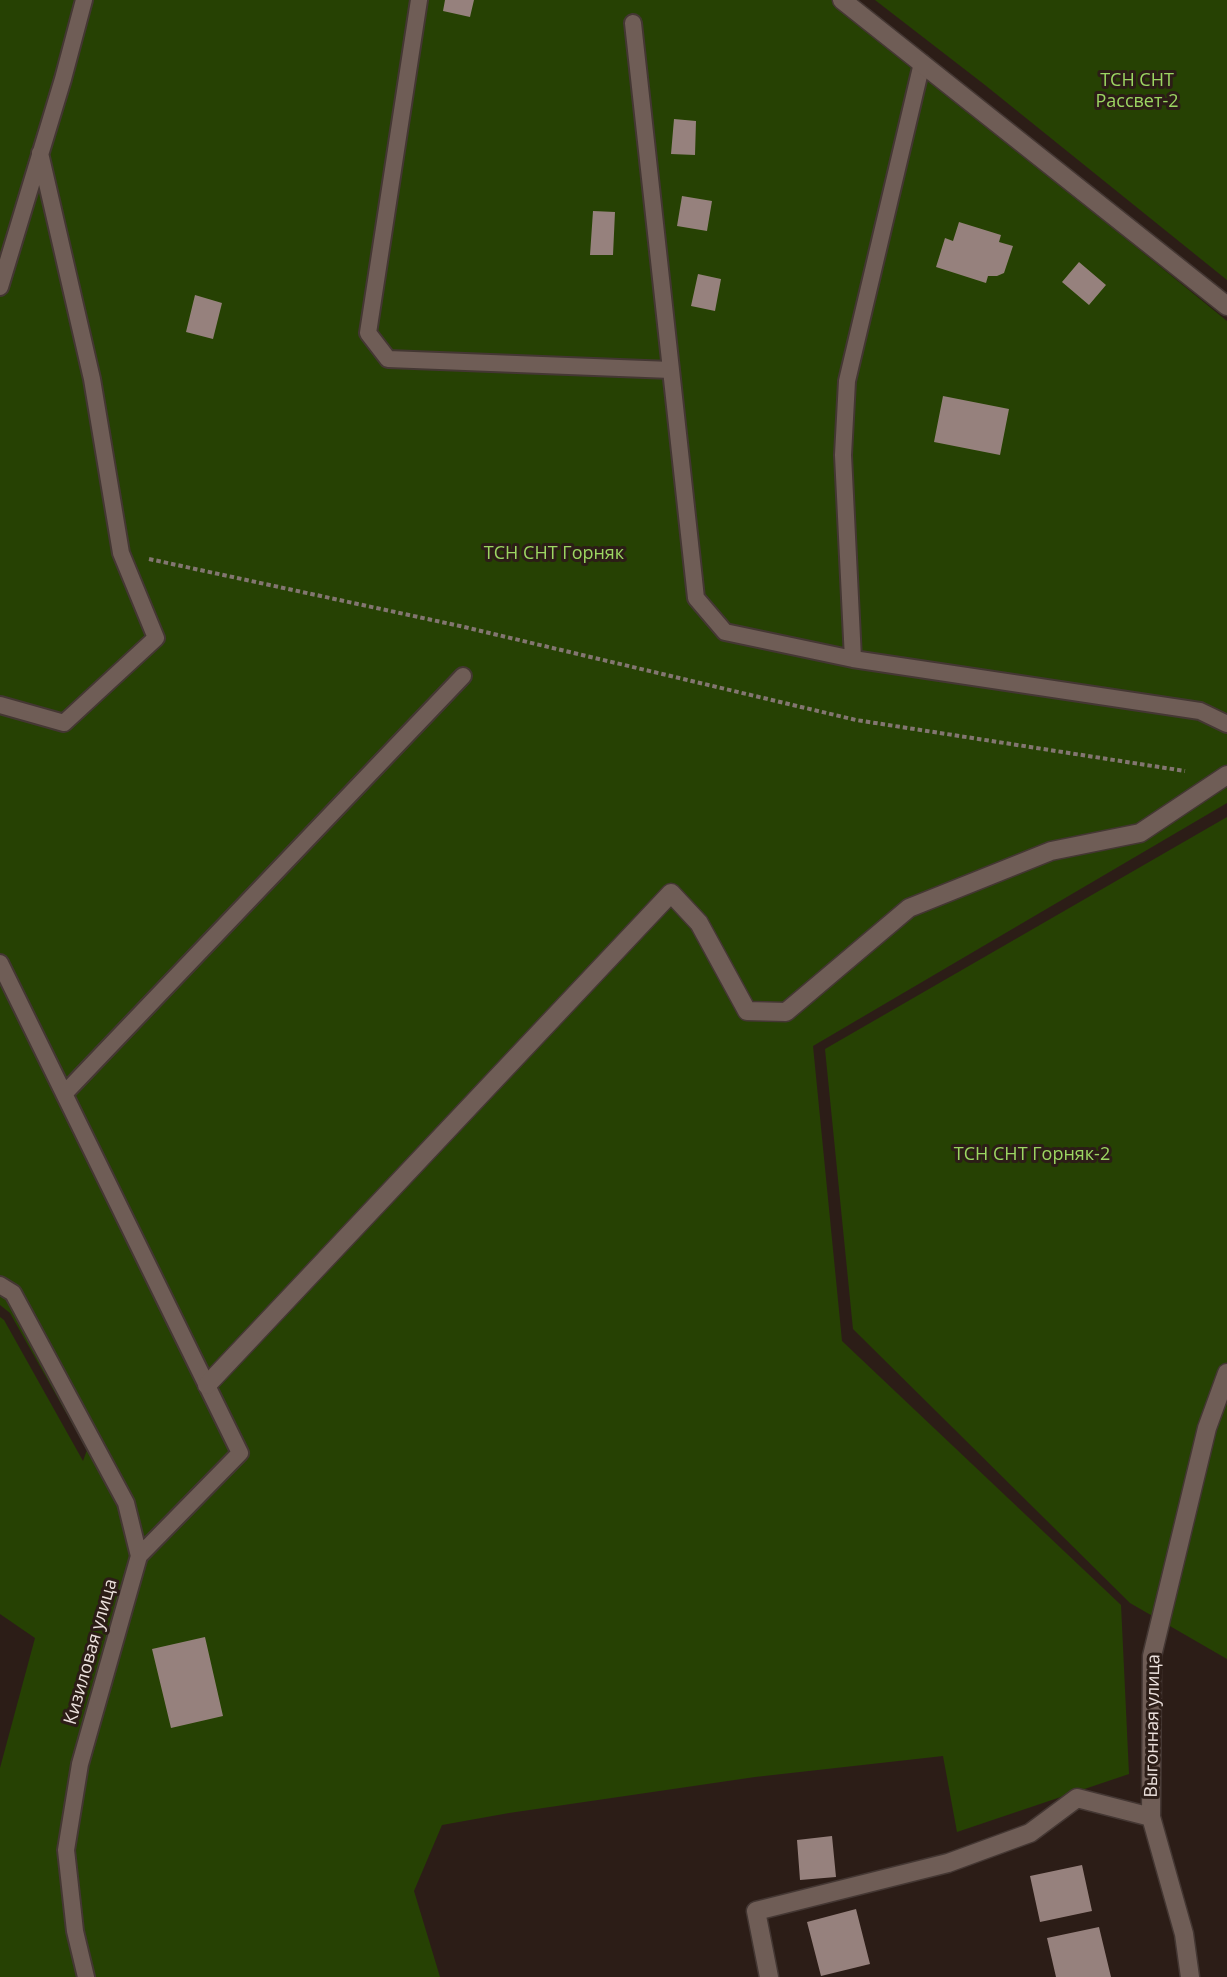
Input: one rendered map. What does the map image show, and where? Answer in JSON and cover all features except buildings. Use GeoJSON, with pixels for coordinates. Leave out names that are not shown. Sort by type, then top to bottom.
{"type":"FeatureCollection","features":[{"type":"Feature","properties":{"kind":"street"},"geometry":{"type":"LineString","coordinates":[[843,0],[1227,306]]}},
{"type":"Feature","properties":{"kind":"street"},"geometry":{"type":"LineString","coordinates":[[207,1384],[671,893],[699,923],[747,1011],[786,1012],[909,909],[1051,851],[1140,833],[1226,776]]}},
{"type":"Feature","properties":{"kind":"street","name":"Выгонная улица"},"geometry":{"type":"LineString","coordinates":[[1190,1977],[1184,1934],[1151,1817],[1152,1656],[1207,1428],[1227,1373]]}},
{"type":"Feature","properties":{"kind":"street"},"geometry":{"type":"LineString","coordinates":[[769,1977],[756,1911],[948,1863],[1030,1833],[1077,1798],[1151,1817]]}},
{"type":"Feature","properties":{"kind":"lane"},"geometry":{"type":"LineString","coordinates":[[0,287],[84,0]]}},
{"type":"Feature","properties":{"kind":"lane"},"geometry":{"type":"LineString","coordinates":[[419,0],[368,333],[388,359],[671,370]]}},
{"type":"Feature","properties":{"kind":"lane"},"geometry":{"type":"LineString","coordinates":[[633,23],[696,598],[725,632],[853,659],[1200,711],[1227,724]]}},
{"type":"Feature","properties":{"kind":"lane"},"geometry":{"type":"LineString","coordinates":[[853,659],[843,455],[847,381],[922,63]]}},
{"type":"Feature","properties":{"kind":"lane"},"geometry":{"type":"LineString","coordinates":[[0,705],[64,723],[156,639],[121,553],[92,379],[40,153]]}},
{"type":"Feature","properties":{"kind":"lane"},"geometry":{"type":"LineString","coordinates":[[64,1094],[463,676]]}},
{"type":"Feature","properties":{"kind":"lane"},"geometry":{"type":"LineString","coordinates":[[0,963],[207,1384]]}},
{"type":"Feature","properties":{"kind":"lane"},"geometry":{"type":"LineString","coordinates":[[0,1285],[13,1293],[126,1503],[139,1556]]}},
{"type":"Feature","properties":{"kind":"lane","name":"Кизиловая улица"},"geometry":{"type":"LineString","coordinates":[[86,1977],[75,1931],[66,1850],[80,1764],[139,1556],[240,1454],[207,1384]]}},
{"type":"Feature","properties":{"kind":"path"},"geometry":{"type":"LineString","coordinates":[[121,553],[460,626],[856,720],[1226,776]]}},
{"type":"Feature","properties":{"kind":"green space","name":"ТСН СНТ Горняк"},"geometry":{"type":"Polygon","coordinates":[[[0,0],[833,0],[1227,321],[1227,803],[813,1046],[842,1341],[1121,1605],[1129,1774],[957,1832],[943,1756],[755,1777],[442,1825],[414,1891],[440,1977],[0,1977],[0,1768],[35,1638],[0,1614],[0,1317],[4,1320],[83,1461],[87,1450],[10,1313],[0,1305],[0,0]]]}},
{"type":"Feature","properties":{"kind":"green space","name":"ТСН СНТ Рассвет-2"},"geometry":{"type":"Polygon","coordinates":[[[875,0],[1227,0],[1227,280],[985,85],[875,0]]]}},
{"type":"Feature","properties":{"kind":"green space","name":"ТСН СНТ Горняк-2"},"geometry":{"type":"Polygon","coordinates":[[[1227,817],[1227,1659],[1130,1603],[853,1329],[825,1049],[1227,817]]]}}]}
